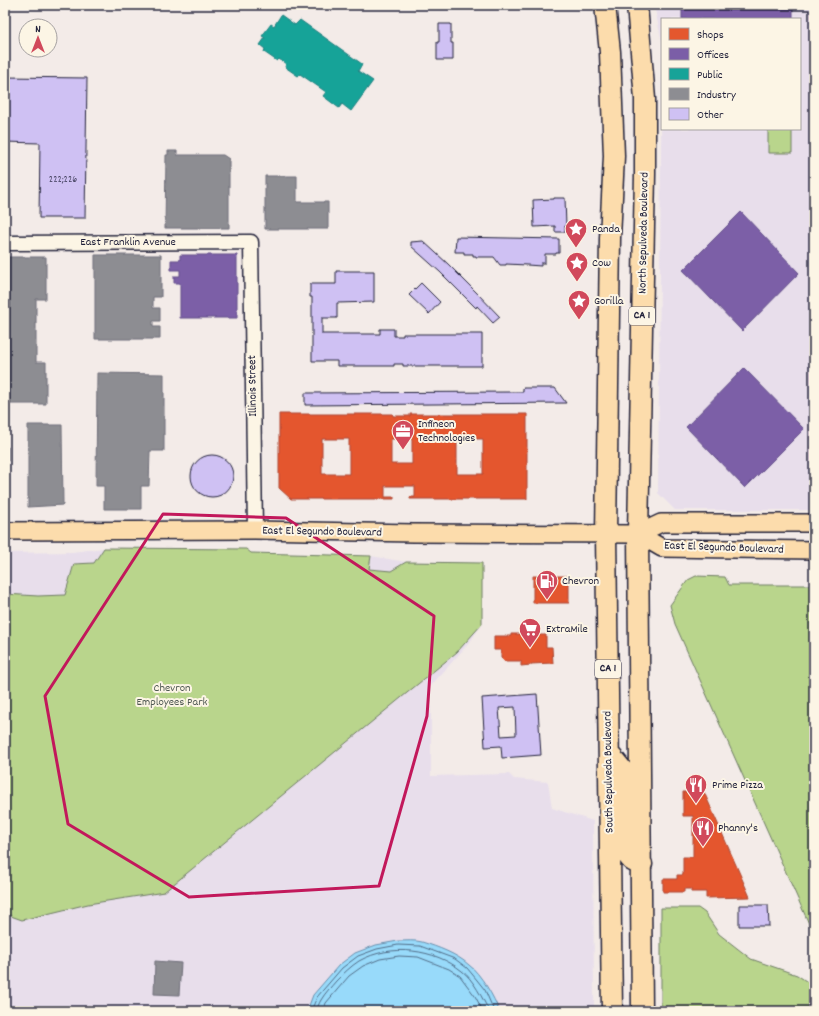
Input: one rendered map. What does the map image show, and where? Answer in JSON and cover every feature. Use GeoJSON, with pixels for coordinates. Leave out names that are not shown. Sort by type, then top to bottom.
{"type":"FeatureCollection","features":[{"type":"Feature","properties":{"kind":"highway","name":"CA 1"},"geometry":{"type":"LineString","coordinates":[[605,5],[610,52],[614,156],[610,246],[606,534]]}},
{"type":"Feature","properties":{"kind":"highway","name":"North Sepulveda Boulevard"},"geometry":{"type":"LineString","coordinates":[[638,5],[645,99],[638,534]]}},
{"type":"Feature","properties":{"kind":"highway","name":"South Sepulveda Boulevard"},"geometry":{"type":"LineString","coordinates":[[606,534],[612,1011]]}},
{"type":"Feature","properties":{"kind":"highway","name":"CA 1"},"geometry":{"type":"LineString","coordinates":[[638,534],[642,864],[642,1011]]}},
{"type":"Feature","properties":{"kind":"highway"},"geometry":{"type":"LineString","coordinates":[[609,752],[621,768],[625,804],[627,854],[630,860],[636,864],[642,864]]}},
{"type":"Feature","properties":{"kind":"main road","name":"East El Segundo Boulevard"},"geometry":{"type":"LineString","coordinates":[[5,531],[255,530],[413,534],[638,534],[661,523],[814,523]]}},
{"type":"Feature","properties":{"kind":"main road","name":"East El Segundo Boulevard"},"geometry":{"type":"LineString","coordinates":[[638,534],[662,548],[814,550]]}},
{"type":"Feature","properties":{"kind":"street","name":"East Franklin Avenue"},"geometry":{"type":"LineString","coordinates":[[5,243],[251,242]]}},
{"type":"Feature","properties":{"kind":"street","name":"Illinois Street"},"geometry":{"type":"LineString","coordinates":[[251,242],[255,530]]}},
{"type":"Feature","properties":{"kind":"highlighted area"},"geometry":{"type":"Polygon","coordinates":[[[163,514],[286,518],[434,616],[427,716],[379,886],[189,897],[68,824],[45,696],[163,514]]]}},
{"type":"Feature","properties":{"kind":"shaded area"},"geometry":{"type":"Polygon","coordinates":[[[654,5],[814,5],[814,510],[675,510],[658,493],[661,130],[801,130],[801,18],[661,18],[661,37],[654,5]]]}},
{"type":"Feature","properties":{"kind":"shaded area"},"geometry":{"type":"Polygon","coordinates":[[[104,548],[246,549],[251,553],[371,556],[406,562],[482,563],[482,624],[470,642],[428,689],[431,709],[431,776],[509,774],[514,779],[548,782],[552,808],[593,821],[594,1011],[5,1011],[5,553],[72,552],[104,548]]]}},
{"type":"Feature","properties":{"kind":"green space"},"geometry":{"type":"Polygon","coordinates":[[[768,130],[792,130],[792,153],[768,153],[768,130]]]}},
{"type":"Feature","properties":{"kind":"green space","name":"Chevron Employees Park"},"geometry":{"type":"Polygon","coordinates":[[[104,548],[246,549],[251,553],[371,556],[369,569],[391,571],[406,562],[482,563],[482,624],[457,652],[164,892],[88,904],[22,920],[8,915],[5,904],[5,594],[38,596],[65,595],[74,564],[94,563],[104,548]]]}},
{"type":"Feature","properties":{"kind":"green space"},"geometry":{"type":"Polygon","coordinates":[[[696,576],[725,577],[729,585],[814,585],[814,935],[675,624],[670,605],[688,580],[696,576]]]}},
{"type":"Feature","properties":{"kind":"green space"},"geometry":{"type":"Polygon","coordinates":[[[661,908],[698,908],[705,913],[719,934],[751,959],[797,975],[809,983],[814,988],[814,1011],[661,1011],[661,908]]]}},
{"type":"Feature","properties":{"kind":"water"},"geometry":{"type":"Polygon","coordinates":[[[398,941],[422,942],[459,957],[473,969],[482,980],[491,993],[499,1011],[307,1011],[313,995],[339,965],[355,953],[376,945],[398,941]]]}},
{"type":"Feature","properties":{"kind":"building: Shops"},"geometry":{"type":"Polygon","coordinates":[[[812,5],[814,5],[814,156],[812,156],[812,5]]]}},
{"type":"Feature","properties":{"kind":"building: Shops"},"geometry":{"type":"Polygon","coordinates":[[[812,156],[814,156],[814,493],[812,493],[812,156]]]}},
{"type":"Feature","properties":{"kind":"building: Shops"},"geometry":{"type":"Polygon","coordinates":[[[279,414],[393,414],[393,416],[410,416],[410,414],[527,414],[527,499],[410,499],[410,497],[415,497],[415,486],[385,486],[385,497],[394,497],[394,499],[291,499],[279,488],[279,414]],[[322,439],[322,474],[349,474],[349,439],[322,439]],[[391,439],[391,464],[412,464],[412,439],[391,439]],[[457,439],[457,474],[483,474],[483,439],[457,439]]]}},
{"type":"Feature","properties":{"kind":"building: Shops"},"geometry":{"type":"Polygon","coordinates":[[[533,576],[569,576],[569,603],[533,603],[533,576]]]}},
{"type":"Feature","properties":{"kind":"building: Shops"},"geometry":{"type":"Polygon","coordinates":[[[535,632],[539,635],[546,635],[546,647],[552,647],[553,663],[521,666],[521,661],[504,661],[501,658],[501,650],[494,650],[494,636],[533,634],[535,632]]]}},
{"type":"Feature","properties":{"kind":"building: Shops"},"geometry":{"type":"Polygon","coordinates":[[[683,792],[704,792],[750,897],[706,898],[706,892],[691,892],[691,889],[684,889],[684,892],[663,892],[663,879],[677,879],[677,875],[683,875],[683,857],[693,857],[693,816],[683,816],[683,792]]]}},
{"type":"Feature","properties":{"kind":"building: Offices"},"geometry":{"type":"Polygon","coordinates":[[[682,5],[793,5],[793,18],[682,18],[682,5]]]}},
{"type":"Feature","properties":{"kind":"building: Offices"},"geometry":{"type":"Polygon","coordinates":[[[741,212],[799,273],[742,331],[683,270],[741,212]]]}},
{"type":"Feature","properties":{"kind":"building: Offices"},"geometry":{"type":"Polygon","coordinates":[[[180,255],[237,255],[237,318],[180,318],[180,283],[174,283],[174,276],[180,276],[180,270],[171,270],[171,260],[180,260],[180,255]]]}},
{"type":"Feature","properties":{"kind":"building: Offices"},"geometry":{"type":"Polygon","coordinates":[[[744,368],[804,429],[745,488],[686,427],[744,368]]]}},
{"type":"Feature","properties":{"kind":"building: Public"},"geometry":{"type":"Polygon","coordinates":[[[281,15],[295,25],[300,20],[362,64],[358,71],[373,81],[351,111],[342,104],[339,108],[323,96],[326,92],[300,74],[298,76],[285,67],[286,64],[279,59],[277,61],[264,52],[265,49],[260,45],[265,38],[262,36],[271,24],[274,26],[281,15]]]}},
{"type":"Feature","properties":{"kind":"building: Industry"},"geometry":{"type":"Polygon","coordinates":[[[168,151],[177,151],[177,155],[223,155],[229,159],[229,228],[165,228],[166,155],[168,155],[168,151]]]}},
{"type":"Feature","properties":{"kind":"building: Industry"},"geometry":{"type":"Polygon","coordinates":[[[265,176],[297,176],[297,202],[328,202],[328,229],[265,229],[265,176]]]}},
{"type":"Feature","properties":{"kind":"building: Industry"},"geometry":{"type":"Polygon","coordinates":[[[95,255],[161,255],[161,297],[153,297],[153,308],[160,308],[160,321],[153,321],[153,327],[160,327],[160,339],[95,339],[95,255]]]}},
{"type":"Feature","properties":{"kind":"building: Industry"},"geometry":{"type":"Polygon","coordinates":[[[5,257],[46,257],[46,299],[36,299],[36,362],[46,362],[46,404],[5,404],[5,257]]]}},
{"type":"Feature","properties":{"kind":"building: Industry"},"geometry":{"type":"Polygon","coordinates":[[[97,373],[164,374],[164,451],[150,451],[149,486],[141,486],[141,509],[104,509],[104,486],[96,486],[97,373]]]}},
{"type":"Feature","properties":{"kind":"building: Industry"},"geometry":{"type":"Polygon","coordinates":[[[28,425],[62,425],[63,505],[28,507],[28,425]]]}},
{"type":"Feature","properties":{"kind":"building: Industry"},"geometry":{"type":"Polygon","coordinates":[[[5,447],[8,447],[8,461],[5,461],[5,447]]]}},
{"type":"Feature","properties":{"kind":"building: Industry"},"geometry":{"type":"Polygon","coordinates":[[[155,961],[181,963],[179,995],[154,994],[155,961]]]}},
{"type":"Feature","properties":{"kind":"building: Other"},"geometry":{"type":"Polygon","coordinates":[[[42,5],[42,6],[5,6],[42,5]]]}},
{"type":"Feature","properties":{"kind":"building: Other"},"geometry":{"type":"Polygon","coordinates":[[[439,24],[451,24],[453,60],[437,60],[439,24]]]}},
{"type":"Feature","properties":{"kind":"building: Other"},"geometry":{"type":"Polygon","coordinates":[[[5,77],[87,78],[85,218],[39,218],[40,143],[5,142],[5,77]]]}},
{"type":"Feature","properties":{"kind":"building: Other"},"geometry":{"type":"Polygon","coordinates":[[[565,198],[565,232],[555,232],[555,226],[534,227],[533,200],[565,198]]]}},
{"type":"Feature","properties":{"kind":"building: Other"},"geometry":{"type":"Polygon","coordinates":[[[456,237],[559,239],[559,253],[545,254],[545,263],[541,263],[541,266],[500,265],[494,257],[476,257],[473,256],[473,254],[455,252],[456,237]]]}},
{"type":"Feature","properties":{"kind":"building: Other"},"geometry":{"type":"Polygon","coordinates":[[[423,241],[500,317],[493,323],[477,306],[476,308],[440,272],[411,246],[411,242],[423,241]]]}},
{"type":"Feature","properties":{"kind":"building: Other"},"geometry":{"type":"Polygon","coordinates":[[[336,271],[374,271],[374,302],[337,303],[337,318],[322,318],[322,334],[380,334],[380,329],[394,329],[394,336],[403,336],[403,334],[482,334],[482,366],[403,366],[403,364],[394,364],[394,366],[337,366],[337,361],[312,361],[312,297],[310,297],[310,284],[336,284],[336,271]]]}},
{"type":"Feature","properties":{"kind":"building: Other"},"geometry":{"type":"Polygon","coordinates":[[[421,283],[440,302],[429,314],[409,295],[421,283]]]}},
{"type":"Feature","properties":{"kind":"building: Other"},"geometry":{"type":"Polygon","coordinates":[[[523,388],[555,388],[566,403],[305,405],[305,393],[523,392],[523,388]]]}},
{"type":"Feature","properties":{"kind":"building: Other"},"geometry":{"type":"Polygon","coordinates":[[[208,455],[216,455],[224,458],[230,464],[233,476],[230,488],[224,494],[216,497],[208,497],[200,494],[194,488],[191,480],[191,472],[194,464],[200,458],[208,455]]]}},
{"type":"Feature","properties":{"kind":"building: Other"},"geometry":{"type":"Polygon","coordinates":[[[537,694],[541,755],[502,758],[501,746],[485,747],[482,698],[537,694]],[[515,707],[499,708],[501,736],[516,735],[515,707]]]}},
{"type":"Feature","properties":{"kind":"building: Other"},"geometry":{"type":"Polygon","coordinates":[[[739,905],[768,905],[769,926],[739,926],[739,905]]]}},
{"type":"Feature","properties":{"kind":"place","name":"Panda"},"geometry":{"type":"Point","coordinates":[576,248]}},
{"type":"Feature","properties":{"kind":"place","name":"Cow"},"geometry":{"type":"Point","coordinates":[577,282]}},
{"type":"Feature","properties":{"kind":"place","name":"Gorilla"},"geometry":{"type":"Point","coordinates":[579,320]}},
{"type":"Feature","properties":{"kind":"place","name":"Infineon Technologies"},"geometry":{"type":"Point","coordinates":[403,450]}},
{"type":"Feature","properties":{"kind":"place","name":"Chevron"},"geometry":{"type":"Point","coordinates":[547,600]}},
{"type":"Feature","properties":{"kind":"place","name":"ExtraMile"},"geometry":{"type":"Point","coordinates":[530,648]}},
{"type":"Feature","properties":{"kind":"place","name":"Prime Pizza"},"geometry":{"type":"Point","coordinates":[696,804]}},
{"type":"Feature","properties":{"kind":"place","name":"Phanny's"},"geometry":{"type":"Point","coordinates":[703,848]}}]}
